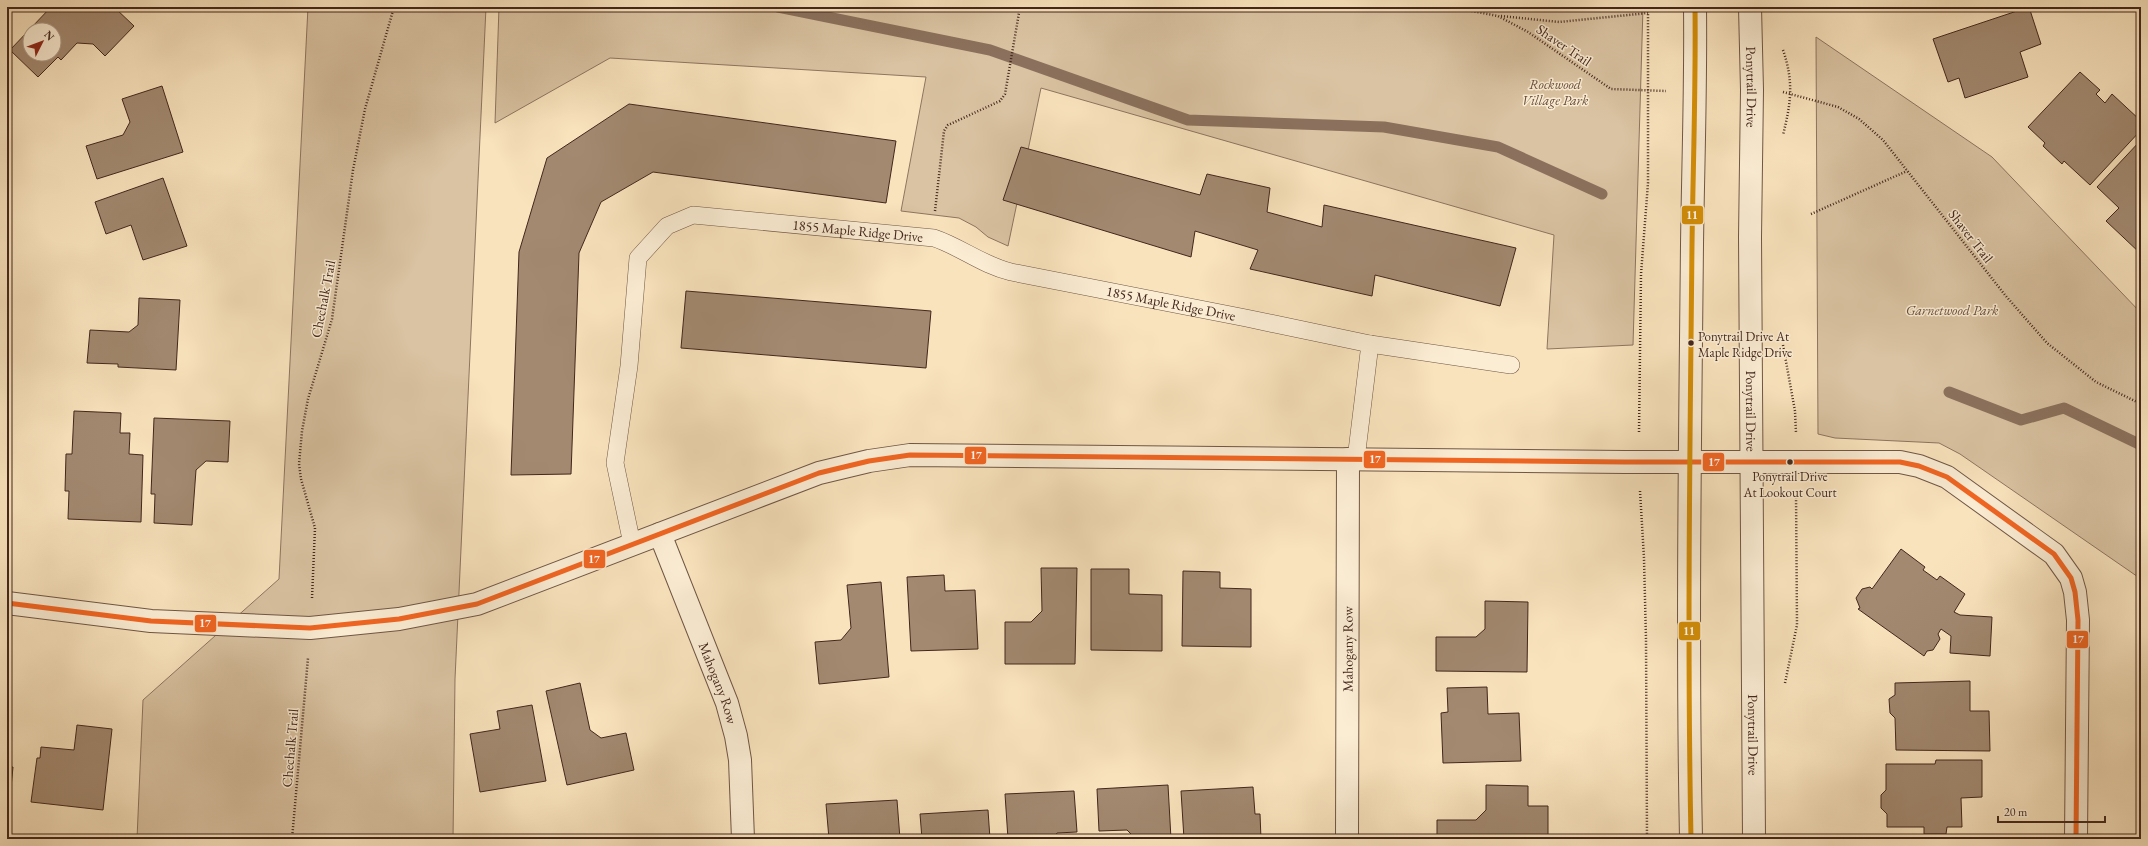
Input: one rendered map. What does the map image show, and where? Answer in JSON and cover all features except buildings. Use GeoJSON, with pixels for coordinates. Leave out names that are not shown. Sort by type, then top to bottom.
{"type":"FeatureCollection","features":[{"type":"Feature","properties":{"kind":"street"},"geometry":{"type":"LineString","coordinates":[[1691,839],[1689,462],[1692,192],[1696,90],[1695,7]]}},
{"type":"Feature","properties":{"kind":"street","name":"Ponytrail Drive"},"geometry":{"type":"LineString","coordinates":[[1750,7],[1752,90],[1750,237],[1754,839]]}},
{"type":"Feature","properties":{"kind":"street"},"geometry":{"type":"LineString","coordinates":[[7,603],[152,621],[310,628],[398,619],[477,604],[819,473],[869,460],[910,455],[1689,462],[1900,462],[1919,466],[1947,477],[1964,488],[2059,559],[2073,584],[2078,620],[2076,839]]}},
{"type":"Feature","properties":{"kind":"street","name":"Mahogany Row"},"geometry":{"type":"LineString","coordinates":[[1347,839],[1352,459]]}},
{"type":"Feature","properties":{"kind":"street","name":"Mahogany Row"},"geometry":{"type":"LineString","coordinates":[[660,534],[727,703],[736,736],[740,766],[743,839]]}},
{"type":"Feature","properties":{"kind":"lane","name":"1855 Maple Ridge Drive"},"geometry":{"type":"LineString","coordinates":[[632,544],[615,463],[629,366],[638,258],[651,241],[667,226],[693,215],[934,238],[967,252],[979,261],[1003,270],[1370,344],[1511,365]]}},
{"type":"Feature","properties":{"kind":"lane"},"geometry":{"type":"LineString","coordinates":[[1352,459],[1370,344]]}},
{"type":"Feature","properties":{"kind":"path","name":"Chechalk Trail"},"geometry":{"type":"LineString","coordinates":[[312,595],[315,528],[301,479],[299,464],[302,431],[308,399],[332,319],[353,170],[365,108],[394,7]]}},
{"type":"Feature","properties":{"kind":"path"},"geometry":{"type":"LineString","coordinates":[[934,238],[944,131],[948,125],[1000,101],[1005,94],[1020,7]]}},
{"type":"Feature","properties":{"kind":"path","name":"Shaver Trail"},"geometry":{"type":"LineString","coordinates":[[1451,7],[1498,16],[1528,32],[1611,89],[1667,91]]}},
{"type":"Feature","properties":{"kind":"path"},"geometry":{"type":"LineString","coordinates":[[1639,421],[1641,274],[1648,183],[1648,7]]}},
{"type":"Feature","properties":{"kind":"path"},"geometry":{"type":"LineString","coordinates":[[1498,16],[1559,22],[1648,13]]}},
{"type":"Feature","properties":{"kind":"path"},"geometry":{"type":"LineString","coordinates":[[1782,49],[1790,70],[1791,94],[1789,111],[1782,141]]}},
{"type":"Feature","properties":{"kind":"path","name":"Shaver Trail"},"geometry":{"type":"LineString","coordinates":[[1782,92],[1838,107],[1859,119],[1883,140],[2005,295],[2047,343],[2096,382],[2141,404]]}},
{"type":"Feature","properties":{"kind":"path"},"geometry":{"type":"LineString","coordinates":[[1811,214],[1907,171]]}},
{"type":"Feature","properties":{"kind":"path"},"geometry":{"type":"LineString","coordinates":[[1782,344],[1795,411],[1796,440]]}},
{"type":"Feature","properties":{"kind":"path"},"geometry":{"type":"LineString","coordinates":[[1783,690],[1797,625],[1796,500]]}},
{"type":"Feature","properties":{"kind":"path"},"geometry":{"type":"LineString","coordinates":[[1640,502],[1645,580],[1647,839]]}},
{"type":"Feature","properties":{"kind":"path","name":"Chechalk Trail"},"geometry":{"type":"LineString","coordinates":[[292,839],[308,658]]}},
{"type":"Feature","properties":{"kind":"green space"},"geometry":{"type":"Polygon","coordinates":[[[308,7],[486,7],[455,679],[453,839],[137,839],[143,700],[279,579],[308,7]]]}},
{"type":"Feature","properties":{"kind":"green space","name":"Rockwood Village Park"},"geometry":{"type":"Polygon","coordinates":[[[499,7],[1643,7],[1633,345],[1547,349],[1554,235],[1041,88],[1008,246],[988,237],[976,227],[959,218],[901,211],[926,77],[610,58],[495,123],[499,7]]]}},
{"type":"Feature","properties":{"kind":"green space","name":"Garnetwood Park"},"geometry":{"type":"Polygon","coordinates":[[[1816,37],[1992,157],[2141,313],[2141,579],[1960,454],[1939,443],[1835,438],[1818,434],[1816,37]]]}},
{"type":"Feature","properties":{"kind":"waterway"},"geometry":{"type":"LineString","coordinates":[[778,7],[990,50],[1188,120],[1384,127],[1498,147],[1602,194]]}},
{"type":"Feature","properties":{"kind":"waterway"},"geometry":{"type":"LineString","coordinates":[[1949,392],[2021,420],[2064,408],[2141,445]]}},
{"type":"Feature","properties":{"kind":"transit line","name":"11"},"geometry":{"type":"LineString","coordinates":[[1691,839],[1689,542],[1695,7]]}},
{"type":"Feature","properties":{"kind":"transit line","name":"17"},"geometry":{"type":"LineString","coordinates":[[7,603],[151,621],[310,628],[399,619],[477,604],[819,473],[869,461],[910,455],[1625,462],[1900,462],[1919,466],[1947,477],[2054,554],[2071,578],[2075,592],[2078,620],[2076,839]]}},
{"type":"Feature","properties":{"kind":"place","name":"Ponytrail Drive At Maple Ridge Drive"},"geometry":{"type":"Point","coordinates":[1691,343]}},
{"type":"Feature","properties":{"kind":"place","name":"Ponytrail Drive At Lookout Court"},"geometry":{"type":"Point","coordinates":[1790,462]}}]}
